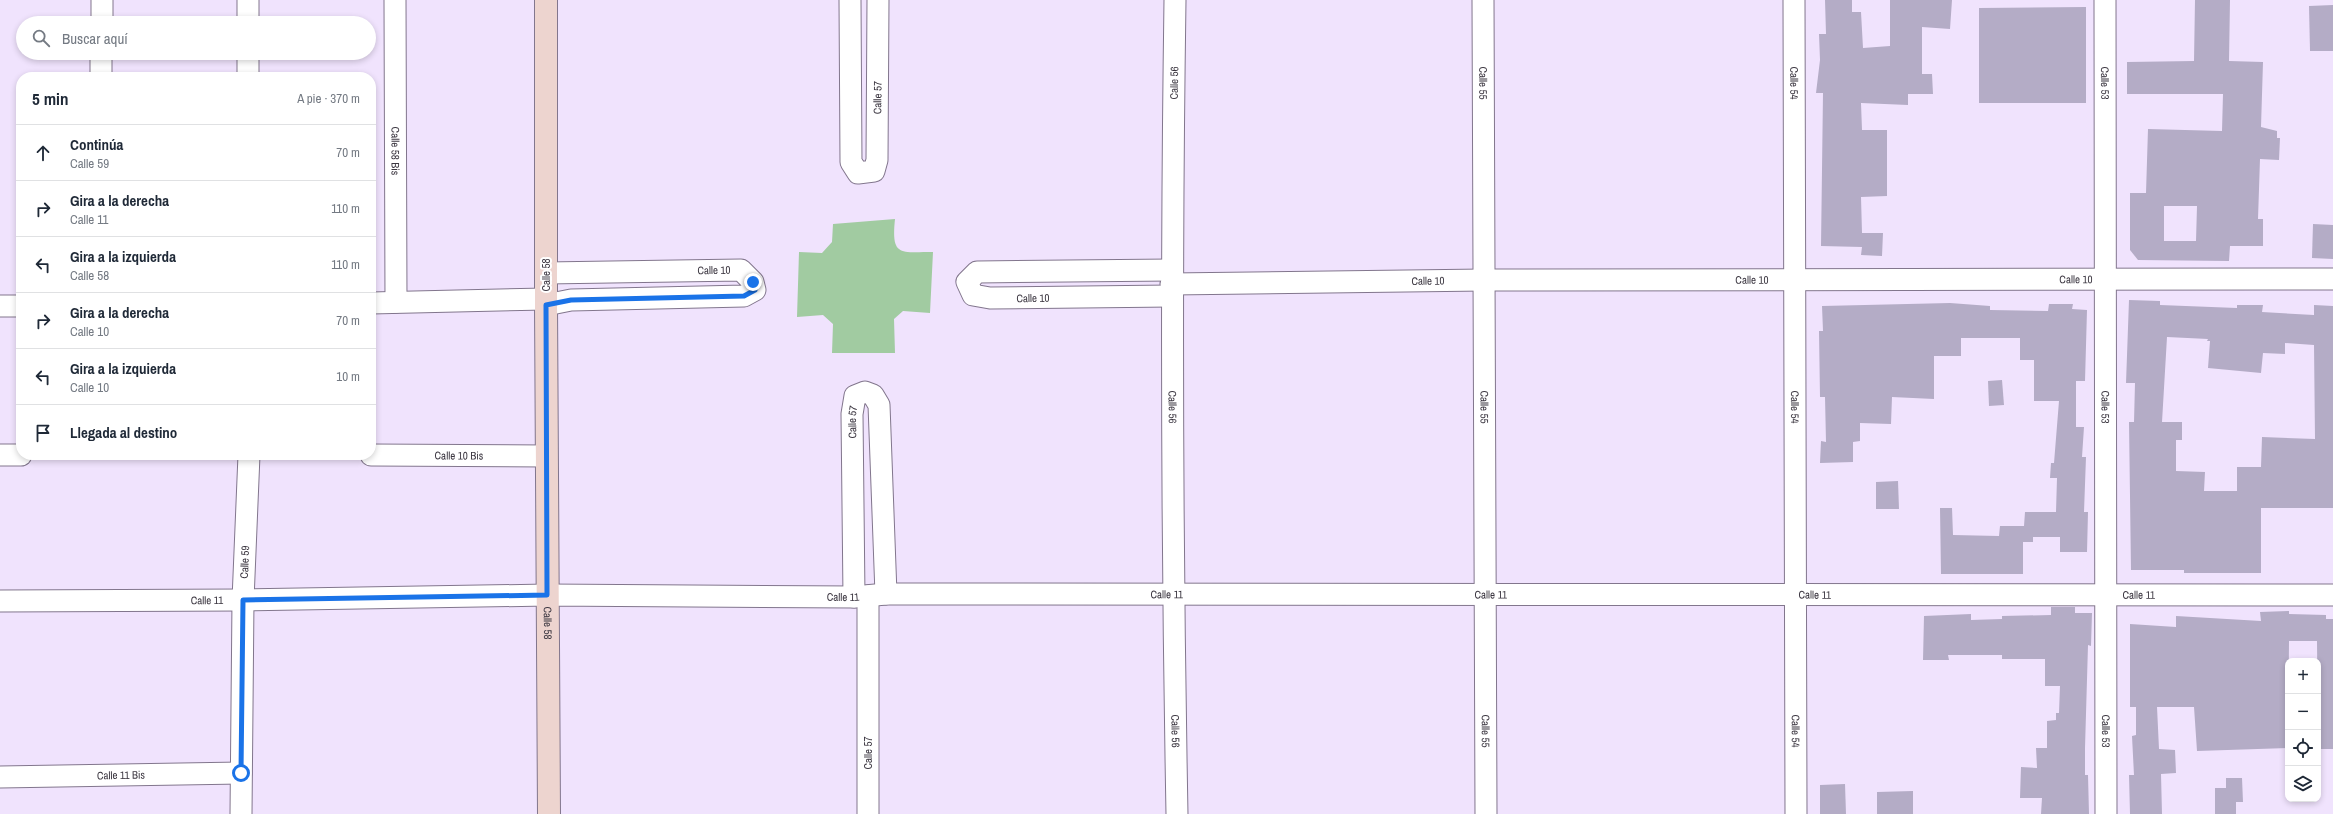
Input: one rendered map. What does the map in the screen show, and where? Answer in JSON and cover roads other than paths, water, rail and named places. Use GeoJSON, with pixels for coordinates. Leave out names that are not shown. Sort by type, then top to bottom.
{"type":"FeatureCollection","features":[{"type":"Feature","properties":{"kind":"main road","name":"Calle 58"},"geometry":{"type":"LineString","coordinates":[[546,0],[546,456],[549,814]]}},
{"type":"Feature","properties":{"kind":"street"},"geometry":{"type":"LineString","coordinates":[[102,0],[102,16]]}},
{"type":"Feature","properties":{"kind":"street"},"geometry":{"type":"LineString","coordinates":[[248,0],[248,16]]}},
{"type":"Feature","properties":{"kind":"street","name":"Calle 58 Bis"},"geometry":{"type":"LineString","coordinates":[[395,0],[396,302]]}},
{"type":"Feature","properties":{"kind":"street","name":"Calle 57"},"geometry":{"type":"LineString","coordinates":[[850,0],[851,162],[858,173],[874,171],[877,160],[878,0]]}},
{"type":"Feature","properties":{"kind":"street","name":"Calle 56"},"geometry":{"type":"LineString","coordinates":[[1175,0],[1171,283],[1173,594],[1177,814]]}},
{"type":"Feature","properties":{"kind":"street","name":"Calle 55"},"geometry":{"type":"LineString","coordinates":[[1482,0],[1486,814]]}},
{"type":"Feature","properties":{"kind":"street","name":"Calle 54"},"geometry":{"type":"LineString","coordinates":[[1794,0],[1796,814]]}},
{"type":"Feature","properties":{"kind":"street","name":"Calle 53"},"geometry":{"type":"LineString","coordinates":[[2105,0],[2106,814]]}},
{"type":"Feature","properties":{"kind":"street"},"geometry":{"type":"LineString","coordinates":[[101,60],[101,72]]}},
{"type":"Feature","properties":{"kind":"street"},"geometry":{"type":"LineString","coordinates":[[248,60],[248,72]]}},
{"type":"Feature","properties":{"kind":"street","name":"Calle 10"},"geometry":{"type":"LineString","coordinates":[[376,303],[546,302],[571,300],[744,296],[755,290],[753,282],[741,270],[546,273]]}},
{"type":"Feature","properties":{"kind":"street","name":"Calle 10"},"geometry":{"type":"LineString","coordinates":[[1171,283],[990,298],[973,295],[968,282],[977,272],[1171,283],[1484,280],[2333,279]]}},
{"type":"Feature","properties":{"kind":"street"},"geometry":{"type":"LineString","coordinates":[[0,306],[16,306]]}},
{"type":"Feature","properties":{"kind":"street","name":"Calle 57"},"geometry":{"type":"LineString","coordinates":[[868,814],[870,596],[880,406],[873,395],[865,392],[855,396],[852,414],[870,596]]}},
{"type":"Feature","properties":{"kind":"street"},"geometry":{"type":"LineString","coordinates":[[0,455],[16,455]]}},
{"type":"Feature","properties":{"kind":"street","name":"Calle 10 Bis"},"geometry":{"type":"LineString","coordinates":[[376,455],[546,456]]}},
{"type":"Feature","properties":{"kind":"street","name":"Calle 59"},"geometry":{"type":"LineString","coordinates":[[241,814],[243,600],[249,460]]}},
{"type":"Feature","properties":{"kind":"street","name":"Calle 11"},"geometry":{"type":"LineString","coordinates":[[0,602],[547,595],[2333,595]]}},
{"type":"Feature","properties":{"kind":"street","name":"Calle 11 Bis"},"geometry":{"type":"LineString","coordinates":[[0,778],[241,773]]}}]}
